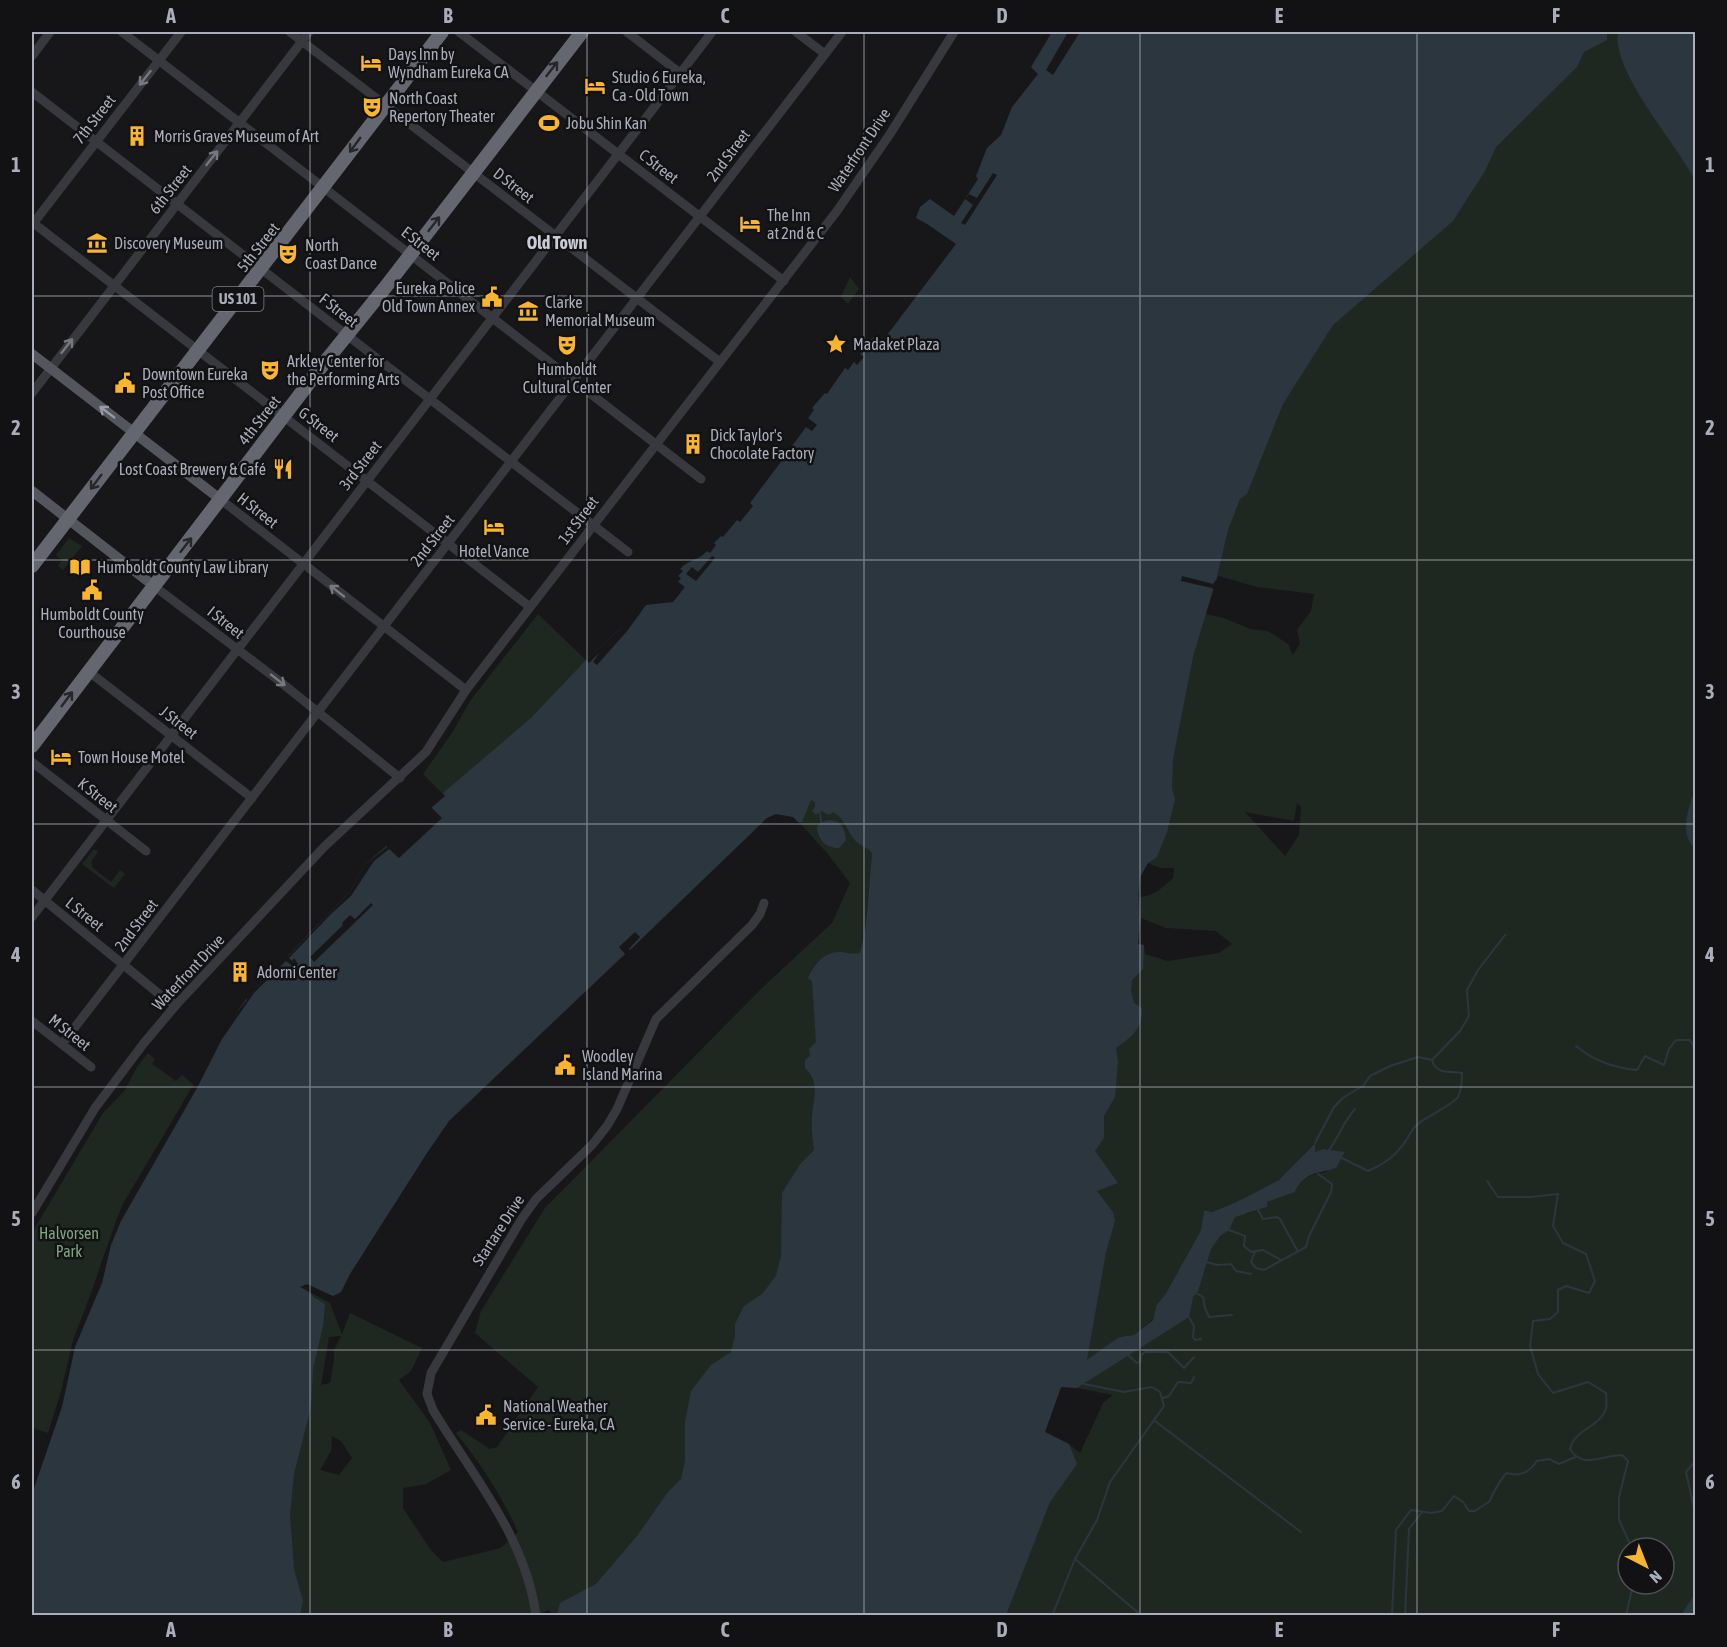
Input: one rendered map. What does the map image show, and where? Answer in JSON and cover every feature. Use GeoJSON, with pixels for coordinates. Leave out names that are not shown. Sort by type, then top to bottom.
{"type":"FeatureCollection","features":[{"type":"Feature","properties":{"kind":"highway","name":"5th Street"},"geometry":{"type":"LineString","coordinates":[[32,566],[442,32]]}},
{"type":"Feature","properties":{"kind":"highway","name":"4th Street"},"geometry":{"type":"LineString","coordinates":[[32,746],[346,334],[411,254],[582,32]]}},
{"type":"Feature","properties":{"kind":"main road","name":"H Street"},"geometry":{"type":"LineString","coordinates":[[32,354],[220,499]]}},
{"type":"Feature","properties":{"kind":"main road","name":"I Street"},"geometry":{"type":"LineString","coordinates":[[32,491],[154,586]]}},
{"type":"Feature","properties":{"kind":"street"},"geometry":{"type":"LineString","coordinates":[[32,56],[50,32]]}},
{"type":"Feature","properties":{"kind":"street","name":"E Street"},"geometry":{"type":"LineString","coordinates":[[122,32],[701,479]]}},
{"type":"Feature","properties":{"kind":"street","name":"7th Street"},"geometry":{"type":"LineString","coordinates":[[32,223],[181,32]]}},
{"type":"Feature","properties":{"kind":"street","name":"D Street"},"geometry":{"type":"LineString","coordinates":[[290,32],[720,362]]}},
{"type":"Feature","properties":{"kind":"street","name":"6th Street"},"geometry":{"type":"LineString","coordinates":[[32,393],[309,32]]}},
{"type":"Feature","properties":{"kind":"street","name":"C Street"},"geometry":{"type":"LineString","coordinates":[[459,32],[783,281]]}},
{"type":"Feature","properties":{"kind":"street"},"geometry":{"type":"LineString","coordinates":[[627,32],[681,73]]}},
{"type":"Feature","properties":{"kind":"street","name":"3rd Street"},"geometry":{"type":"LineString","coordinates":[[32,917],[712,32]]}},
{"type":"Feature","properties":{"kind":"street"},"geometry":{"type":"LineString","coordinates":[[796,32],[825,54]]}},
{"type":"Feature","properties":{"kind":"street","name":"2nd Street"},"geometry":{"type":"LineString","coordinates":[[62,1044],[842,32]]}},
{"type":"Feature","properties":{"kind":"street","name":"Waterfront Drive"},"geometry":{"type":"LineString","coordinates":[[783,281],[837,211],[890,134],[954,32]]}},
{"type":"Feature","properties":{"kind":"street","name":"F Street"},"geometry":{"type":"LineString","coordinates":[[32,92],[628,552]]}},
{"type":"Feature","properties":{"kind":"street","name":"G Street"},"geometry":{"type":"LineString","coordinates":[[32,223],[530,607]]}},
{"type":"Feature","properties":{"kind":"street","name":"1st Street"},"geometry":{"type":"LineString","coordinates":[[400,778],[434,742],[466,690],[783,281]]}},
{"type":"Feature","properties":{"kind":"street","name":"H Street"},"geometry":{"type":"LineString","coordinates":[[220,499],[466,690]]}},
{"type":"Feature","properties":{"kind":"street","name":"I Street"},"geometry":{"type":"LineString","coordinates":[[154,586],[400,778]]}},
{"type":"Feature","properties":{"kind":"street","name":"J Street"},"geometry":{"type":"LineString","coordinates":[[88,671],[252,798]]}},
{"type":"Feature","properties":{"kind":"street","name":"K Street"},"geometry":{"type":"LineString","coordinates":[[32,762],[146,851]]}},
{"type":"Feature","properties":{"kind":"street","name":"Waterfront Drive"},"geometry":{"type":"LineString","coordinates":[[32,1213],[95,1108],[176,1005],[324,847],[400,778]]}},
{"type":"Feature","properties":{"kind":"street","name":"L Street"},"geometry":{"type":"LineString","coordinates":[[32,890],[164,998],[176,1005]]}},
{"type":"Feature","properties":{"kind":"street","name":"Startare Drive"},"geometry":{"type":"LineString","coordinates":[[536,1616],[527,1576],[508,1532],[430,1402],[428,1394],[431,1373],[494,1263],[530,1206],[592,1145],[608,1126],[656,1019],[752,925],[764,903]]}},
{"type":"Feature","properties":{"kind":"street","name":"M Street"},"geometry":{"type":"LineString","coordinates":[[32,1021],[91,1067]]}},
{"type":"Feature","properties":{"kind":"green space"},"geometry":{"type":"Polygon","coordinates":[[[1427,32],[1695,32],[1696,790],[1688,813],[1687,829],[1691,843],[1696,849],[1695,1615],[975,1616],[997,1558],[1045,1454],[1036,1445],[1041,1418],[1056,1382],[1065,1378],[1085,1383],[1101,1360],[1115,1350],[1176,1316],[1183,1319],[1188,1317],[1192,1297],[1178,1295],[1180,1301],[1176,1313],[1165,1316],[1163,1308],[1170,1300],[1202,1243],[1207,1246],[1216,1231],[1215,1224],[1227,1210],[1232,1208],[1247,1214],[1267,1207],[1267,1202],[1295,1192],[1305,1179],[1327,1171],[1323,1167],[1311,1164],[1314,1161],[1324,1157],[1340,1160],[1345,1153],[1323,1149],[1315,1152],[1314,1143],[1292,1167],[1293,1180],[1284,1191],[1250,1205],[1237,1201],[1212,1212],[1204,1210],[1201,1230],[1166,1293],[1156,1306],[1153,1319],[1134,1335],[1119,1337],[1111,1343],[1107,1352],[1082,1377],[1076,1372],[1086,1279],[1096,1224],[1094,1208],[1077,1159],[1088,1105],[1122,988],[1121,975],[1126,946],[1127,888],[1136,864],[1151,770],[1154,729],[1189,607],[1195,540],[1427,32]],[[1218,576],[1206,614],[1224,618],[1250,629],[1268,631],[1288,644],[1293,655],[1300,643],[1297,630],[1311,611],[1314,594],[1257,587],[1218,576]],[[1297,803],[1294,821],[1245,812],[1285,856],[1299,835],[1301,807],[1297,803]],[[1148,863],[1140,877],[1139,897],[1144,897],[1173,878],[1174,868],[1160,868],[1148,863]],[[1141,918],[1138,944],[1144,945],[1145,954],[1168,961],[1219,953],[1232,944],[1216,931],[1166,928],[1141,918]],[[1061,1387],[1045,1432],[1069,1444],[1080,1453],[1103,1403],[1113,1395],[1061,1387]]]}},
{"type":"Feature","properties":{"kind":"green space"},"geometry":{"type":"Polygon","coordinates":[[[850,277],[859,289],[848,304],[841,297],[850,277]]]}},
{"type":"Feature","properties":{"kind":"green space"},"geometry":{"type":"Polygon","coordinates":[[[69,538],[82,546],[63,570],[58,566],[62,560],[56,555],[69,538]]]}},
{"type":"Feature","properties":{"kind":"green space"},"geometry":{"type":"Polygon","coordinates":[[[669,603],[445,796],[423,774],[452,733],[470,701],[538,614],[589,663],[669,603]]]}},
{"type":"Feature","properties":{"kind":"green space"},"geometry":{"type":"Polygon","coordinates":[[[801,792],[895,802],[723,1615],[553,1616],[549,1610],[533,1616],[216,1615],[303,1288],[330,1303],[342,1335],[350,1313],[422,1348],[411,1371],[399,1380],[430,1423],[451,1470],[426,1484],[403,1488],[403,1508],[430,1549],[443,1562],[501,1548],[518,1532],[490,1481],[456,1433],[461,1430],[490,1449],[497,1447],[538,1387],[475,1333],[481,1311],[545,1208],[761,989],[832,923],[850,883],[798,821],[801,792]],[[817,827],[819,837],[824,844],[838,846],[843,845],[846,841],[844,828],[817,827]],[[341,1336],[329,1337],[321,1385],[330,1383],[334,1350],[341,1336]],[[332,1436],[331,1451],[320,1470],[339,1475],[352,1458],[341,1441],[332,1436]]]}},
{"type":"Feature","properties":{"kind":"green space"},"geometry":{"type":"Polygon","coordinates":[[[94,849],[98,852],[91,862],[93,868],[111,882],[120,870],[125,874],[114,888],[82,864],[94,849]]]}},
{"type":"Feature","properties":{"kind":"green space","name":"Halvorsen Park"},"geometry":{"type":"Polygon","coordinates":[[[148,1053],[155,1059],[152,1064],[176,1081],[182,1075],[194,1085],[123,1204],[101,1264],[48,1433],[32,1428],[32,1233],[103,1113],[125,1090],[137,1067],[148,1053]]]}},
{"type":"Feature","properties":{"kind":"shaded area"},"geometry":{"type":"Polygon","coordinates":[[[1052,32],[1607,32],[1607,40],[1584,52],[1577,67],[1496,147],[1485,171],[1453,221],[1333,325],[1283,404],[1247,494],[1240,499],[1228,530],[1193,657],[1173,759],[1172,788],[1175,799],[1167,832],[1157,857],[1148,863],[1140,877],[1138,944],[1144,945],[1143,969],[1132,980],[1131,991],[1134,1003],[1142,1008],[1142,1015],[1135,1031],[1116,1048],[1118,1062],[1115,1097],[1104,1116],[1104,1138],[1095,1151],[1118,1183],[1097,1191],[1113,1212],[1115,1221],[1106,1252],[1087,1360],[1119,1337],[1134,1335],[1153,1320],[1156,1306],[1166,1293],[1201,1230],[1204,1210],[1212,1212],[1279,1180],[1315,1143],[1315,1152],[1323,1149],[1345,1152],[1336,1168],[1307,1177],[1295,1192],[1267,1202],[1267,1207],[1235,1217],[1229,1230],[1220,1236],[1211,1249],[1198,1291],[1193,1297],[1189,1317],[1077,1388],[1061,1387],[1045,1432],[1069,1444],[1077,1464],[1050,1502],[1006,1615],[557,1615],[560,1603],[596,1584],[637,1536],[668,1492],[681,1479],[685,1461],[685,1422],[691,1391],[711,1365],[731,1352],[735,1324],[744,1306],[762,1294],[776,1276],[781,1256],[782,1193],[801,1163],[814,1150],[812,1121],[815,1085],[805,1068],[805,1060],[810,1056],[809,1049],[816,1042],[812,981],[808,978],[813,968],[825,956],[835,952],[860,953],[866,925],[872,859],[872,853],[855,840],[845,824],[833,812],[829,815],[821,811],[816,815],[812,811],[815,802],[811,800],[802,822],[797,823],[781,816],[764,826],[447,1128],[340,1296],[327,1296],[308,1285],[304,1288],[325,1304],[323,1326],[313,1369],[311,1407],[294,1474],[290,1514],[294,1569],[303,1601],[300,1615],[32,1615],[32,1480],[60,1407],[65,1376],[117,1220],[236,1013],[256,986],[350,892],[363,866],[445,796],[443,793],[531,718],[586,660],[646,605],[673,602],[685,587],[678,582],[681,578],[678,576],[683,571],[680,569],[707,551],[710,553],[716,545],[714,543],[721,536],[723,537],[737,520],[740,522],[753,506],[750,503],[786,455],[788,456],[794,449],[792,446],[806,427],[812,431],[817,425],[808,418],[814,410],[812,408],[825,393],[827,394],[845,368],[848,370],[854,362],[857,365],[864,357],[860,354],[866,346],[858,340],[862,335],[869,341],[874,337],[881,343],[956,244],[916,218],[920,207],[930,199],[954,216],[978,179],[976,176],[987,148],[1001,135],[1012,107],[1038,74],[1031,67],[1052,32]]]}},
{"type":"Feature","properties":{"kind":"shaded area"},"geometry":{"type":"Polygon","coordinates":[[[1618,32],[1695,32],[1695,180],[1635,87],[1619,49],[1618,32]]]}},
{"type":"Feature","properties":{"kind":"shaded area"},"geometry":{"type":"Polygon","coordinates":[[[1695,790],[1696,849],[1690,843],[1686,828],[1695,790]]]}},
{"type":"Feature","properties":{"kind":"shaded area"},"geometry":{"type":"Polygon","coordinates":[[[829,820],[840,823],[844,829],[846,841],[839,848],[826,845],[819,836],[817,827],[821,822],[829,820]]]}},
{"type":"Feature","properties":{"kind":"shaded area"},"geometry":{"type":"Polygon","coordinates":[[[1695,1588],[1695,1615],[1681,1615],[1693,1597],[1695,1588]]]}},
{"type":"Feature","properties":{"kind":"pier"},"geometry":{"type":"Polygon","coordinates":[[[1068,32],[1080,32],[1053,75],[1046,70],[1068,32]]]}},
{"type":"Feature","properties":{"kind":"pier"},"geometry":{"type":"Polygon","coordinates":[[[993,173],[997,175],[965,225],[961,223],[973,205],[965,199],[969,194],[977,198],[993,173]]]}},
{"type":"Feature","properties":{"kind":"pier"},"geometry":{"type":"Polygon","coordinates":[[[712,556],[715,558],[696,581],[686,574],[692,567],[698,572],[712,556]]]}},
{"type":"Feature","properties":{"kind":"pier"},"geometry":{"type":"Polygon","coordinates":[[[1182,576],[1213,584],[1219,580],[1215,592],[1212,588],[1181,581],[1182,576]]]}},
{"type":"Feature","properties":{"kind":"pier"},"geometry":{"type":"Polygon","coordinates":[[[644,603],[646,605],[628,630],[597,665],[593,662],[600,652],[589,663],[586,660],[644,603]]]}},
{"type":"Feature","properties":{"kind":"pier"},"geometry":{"type":"Polygon","coordinates":[[[429,805],[442,818],[399,858],[389,849],[374,861],[351,896],[289,958],[292,961],[294,958],[298,964],[294,967],[286,961],[254,993],[222,1039],[197,1088],[121,1221],[111,1245],[102,1283],[75,1347],[62,1407],[32,1494],[32,1480],[56,1413],[73,1340],[116,1221],[123,1204],[195,1082],[218,1037],[220,1038],[256,986],[350,892],[363,866],[387,847],[386,844],[429,805]]]}},
{"type":"Feature","properties":{"kind":"pier"},"geometry":{"type":"Polygon","coordinates":[[[776,814],[793,817],[801,825],[796,826],[793,822],[780,820],[766,829],[449,1130],[342,1298],[327,1299],[309,1289],[327,1301],[300,1287],[307,1284],[333,1296],[341,1292],[350,1274],[449,1121],[625,954],[619,947],[635,932],[640,937],[630,950],[767,818],[776,814]]]}},
{"type":"Feature","properties":{"kind":"pier"},"geometry":{"type":"Polygon","coordinates":[[[371,903],[373,905],[314,962],[310,957],[343,925],[342,923],[350,915],[355,919],[371,903]]]}},
{"type":"Feature","properties":{"kind":"waterway"},"geometry":{"type":"LineString","coordinates":[[820,813],[821,822]]}},
{"type":"Feature","properties":{"kind":"waterway"},"geometry":{"type":"LineString","coordinates":[[1315,1143],[1334,1107],[1344,1097],[1363,1086],[1370,1076],[1390,1066],[1418,1057],[1432,1060],[1460,1031],[1469,1016],[1467,990],[1478,970],[1505,935]]}},
{"type":"Feature","properties":{"kind":"waterway"},"geometry":{"type":"LineString","coordinates":[[1576,1046],[1604,1063],[1637,1070],[1645,1056],[1664,1065],[1669,1049],[1676,1040],[1690,1040],[1696,1051]]}},
{"type":"Feature","properties":{"kind":"waterway"},"geometry":{"type":"LineString","coordinates":[[1342,1158],[1368,1171],[1377,1167],[1399,1150],[1419,1123],[1458,1097],[1462,1073],[1440,1070],[1432,1060]]}},
{"type":"Feature","properties":{"kind":"waterway"},"geometry":{"type":"LineString","coordinates":[[1329,1150],[1355,1109]]}},
{"type":"Feature","properties":{"kind":"waterway"},"geometry":{"type":"LineString","coordinates":[[1255,1251],[1251,1262],[1256,1268],[1264,1270],[1306,1247],[1309,1236],[1331,1192],[1332,1184],[1318,1174]]}},
{"type":"Feature","properties":{"kind":"waterway"},"geometry":{"type":"LineString","coordinates":[[1487,1181],[1498,1197],[1558,1194],[1553,1226],[1563,1243],[1586,1254],[1595,1281],[1589,1293],[1566,1286],[1558,1290],[1558,1312],[1550,1319],[1533,1321],[1530,1346],[1538,1374],[1553,1393],[1588,1382],[1606,1393],[1606,1406],[1603,1414],[1572,1442],[1570,1449],[1581,1459],[1593,1460],[1622,1455],[1628,1461],[1619,1497],[1619,1520],[1626,1536]]}},
{"type":"Feature","properties":{"kind":"waterway"},"geometry":{"type":"LineString","coordinates":[[1258,1210],[1263,1219],[1277,1217],[1280,1219],[1297,1250]]}},
{"type":"Feature","properties":{"kind":"waterway"},"geometry":{"type":"LineString","coordinates":[[1229,1230],[1245,1236],[1244,1246],[1251,1252],[1263,1250],[1281,1260]]}},
{"type":"Feature","properties":{"kind":"waterway"},"geometry":{"type":"LineString","coordinates":[[1207,1262],[1217,1265],[1231,1264],[1236,1271],[1251,1274]]}},
{"type":"Feature","properties":{"kind":"waterway"},"geometry":{"type":"LineString","coordinates":[[1196,1293],[1203,1297],[1209,1317],[1232,1315]]}},
{"type":"Feature","properties":{"kind":"waterway"},"geometry":{"type":"LineString","coordinates":[[1189,1317],[1194,1326],[1193,1337],[1195,1340],[1201,1339]]}},
{"type":"Feature","properties":{"kind":"waterway"},"geometry":{"type":"LineString","coordinates":[[1128,1355],[1137,1363],[1140,1362],[1141,1355],[1145,1352],[1168,1352],[1184,1368],[1194,1357]]}},
{"type":"Feature","properties":{"kind":"waterway"},"geometry":{"type":"LineString","coordinates":[[1163,1398],[1169,1396],[1178,1382],[1191,1383],[1194,1377]]}},
{"type":"Feature","properties":{"kind":"waterway"},"geometry":{"type":"LineString","coordinates":[[1052,1616],[1075,1559],[1097,1520],[1110,1482],[1164,1406],[1160,1392],[1152,1387],[1124,1392],[1084,1384]]}},
{"type":"Feature","properties":{"kind":"waterway"},"geometry":{"type":"LineString","coordinates":[[1155,1421],[1301,1532]]}},
{"type":"Feature","properties":{"kind":"waterway"},"geometry":{"type":"LineString","coordinates":[[1392,1616],[1396,1530],[1411,1510],[1431,1513],[1442,1511],[1454,1496],[1463,1502],[1469,1511],[1475,1511],[1490,1501],[1497,1486],[1507,1473],[1524,1473],[1537,1461],[1549,1459],[1559,1464],[1575,1457]]}},
{"type":"Feature","properties":{"kind":"waterway"},"geometry":{"type":"LineString","coordinates":[[1696,1460],[1686,1472],[1696,1518]]}},
{"type":"Feature","properties":{"kind":"waterway"},"geometry":{"type":"LineString","coordinates":[[1405,1616],[1409,1529],[1422,1512]]}},
{"type":"Feature","properties":{"kind":"waterway"},"geometry":{"type":"LineString","coordinates":[[1075,1559],[1142,1616]]}},
{"type":"Feature","properties":{"kind":"waterway"},"geometry":{"type":"LineString","coordinates":[[1626,1616],[1630,1596]]}},
{"type":"Feature","properties":{"kind":"place","name":"Days Inn by Wyndham Eureka CA"},"geometry":{"type":"Point","coordinates":[371,63]}},
{"type":"Feature","properties":{"kind":"place","name":"Studio 6 Eureka, Ca - Old Town"},"geometry":{"type":"Point","coordinates":[595,86]}},
{"type":"Feature","properties":{"kind":"place","name":"North Coast Repertory Theater"},"geometry":{"type":"Point","coordinates":[372,107]}},
{"type":"Feature","properties":{"kind":"place","name":"Jobu Shin Kan"},"geometry":{"type":"Point","coordinates":[549,123]}},
{"type":"Feature","properties":{"kind":"place","name":"Morris Graves Museum of Art"},"geometry":{"type":"Point","coordinates":[137,136]}},
{"type":"Feature","properties":{"kind":"place","name":"The Inn at 2nd & C"},"geometry":{"type":"Point","coordinates":[750,224]}},
{"type":"Feature","properties":{"kind":"place","name":"Discovery Museum"},"geometry":{"type":"Point","coordinates":[97,243]}},
{"type":"Feature","properties":{"kind":"place","name":"North Coast Dance"},"geometry":{"type":"Point","coordinates":[288,254]}},
{"type":"Feature","properties":{"kind":"place","name":"Eureka Police Old Town Annex"},"geometry":{"type":"Point","coordinates":[492,297]}},
{"type":"Feature","properties":{"kind":"place","name":"Clarke Memorial Museum"},"geometry":{"type":"Point","coordinates":[528,311]}},
{"type":"Feature","properties":{"kind":"place","name":"Madaket Plaza"},"geometry":{"type":"Point","coordinates":[836,344]}},
{"type":"Feature","properties":{"kind":"place","name":"Humboldt Cultural Center"},"geometry":{"type":"Point","coordinates":[567,345]}},
{"type":"Feature","properties":{"kind":"place","name":"Arkley Center for the Performing Arts"},"geometry":{"type":"Point","coordinates":[270,370]}},
{"type":"Feature","properties":{"kind":"place","name":"Downtown Eureka Post Office"},"geometry":{"type":"Point","coordinates":[125,383]}},
{"type":"Feature","properties":{"kind":"place","name":"Dick Taylor's Chocolate Factory"},"geometry":{"type":"Point","coordinates":[693,444]}},
{"type":"Feature","properties":{"kind":"place","name":"Lost Coast Brewery & Café"},"geometry":{"type":"Point","coordinates":[283,469]}},
{"type":"Feature","properties":{"kind":"place","name":"Hotel Vance"},"geometry":{"type":"Point","coordinates":[494,527]}},
{"type":"Feature","properties":{"kind":"place","name":"Humboldt County Law Library"},"geometry":{"type":"Point","coordinates":[80,567]}},
{"type":"Feature","properties":{"kind":"place","name":"Humboldt County Courthouse"},"geometry":{"type":"Point","coordinates":[92,590]}},
{"type":"Feature","properties":{"kind":"place","name":"Town House Motel"},"geometry":{"type":"Point","coordinates":[61,757]}},
{"type":"Feature","properties":{"kind":"place","name":"Adorni Center"},"geometry":{"type":"Point","coordinates":[240,972]}},
{"type":"Feature","properties":{"kind":"place","name":"Woodley Island Marina"},"geometry":{"type":"Point","coordinates":[565,1065]}},
{"type":"Feature","properties":{"kind":"place","name":"National Weather Service - Eureka, CA"},"geometry":{"type":"Point","coordinates":[486,1415]}},
{"type":"Feature","properties":{"kind":"district","name":"Old Town"},"geometry":{"type":"Point","coordinates":[557,243]}}]}
